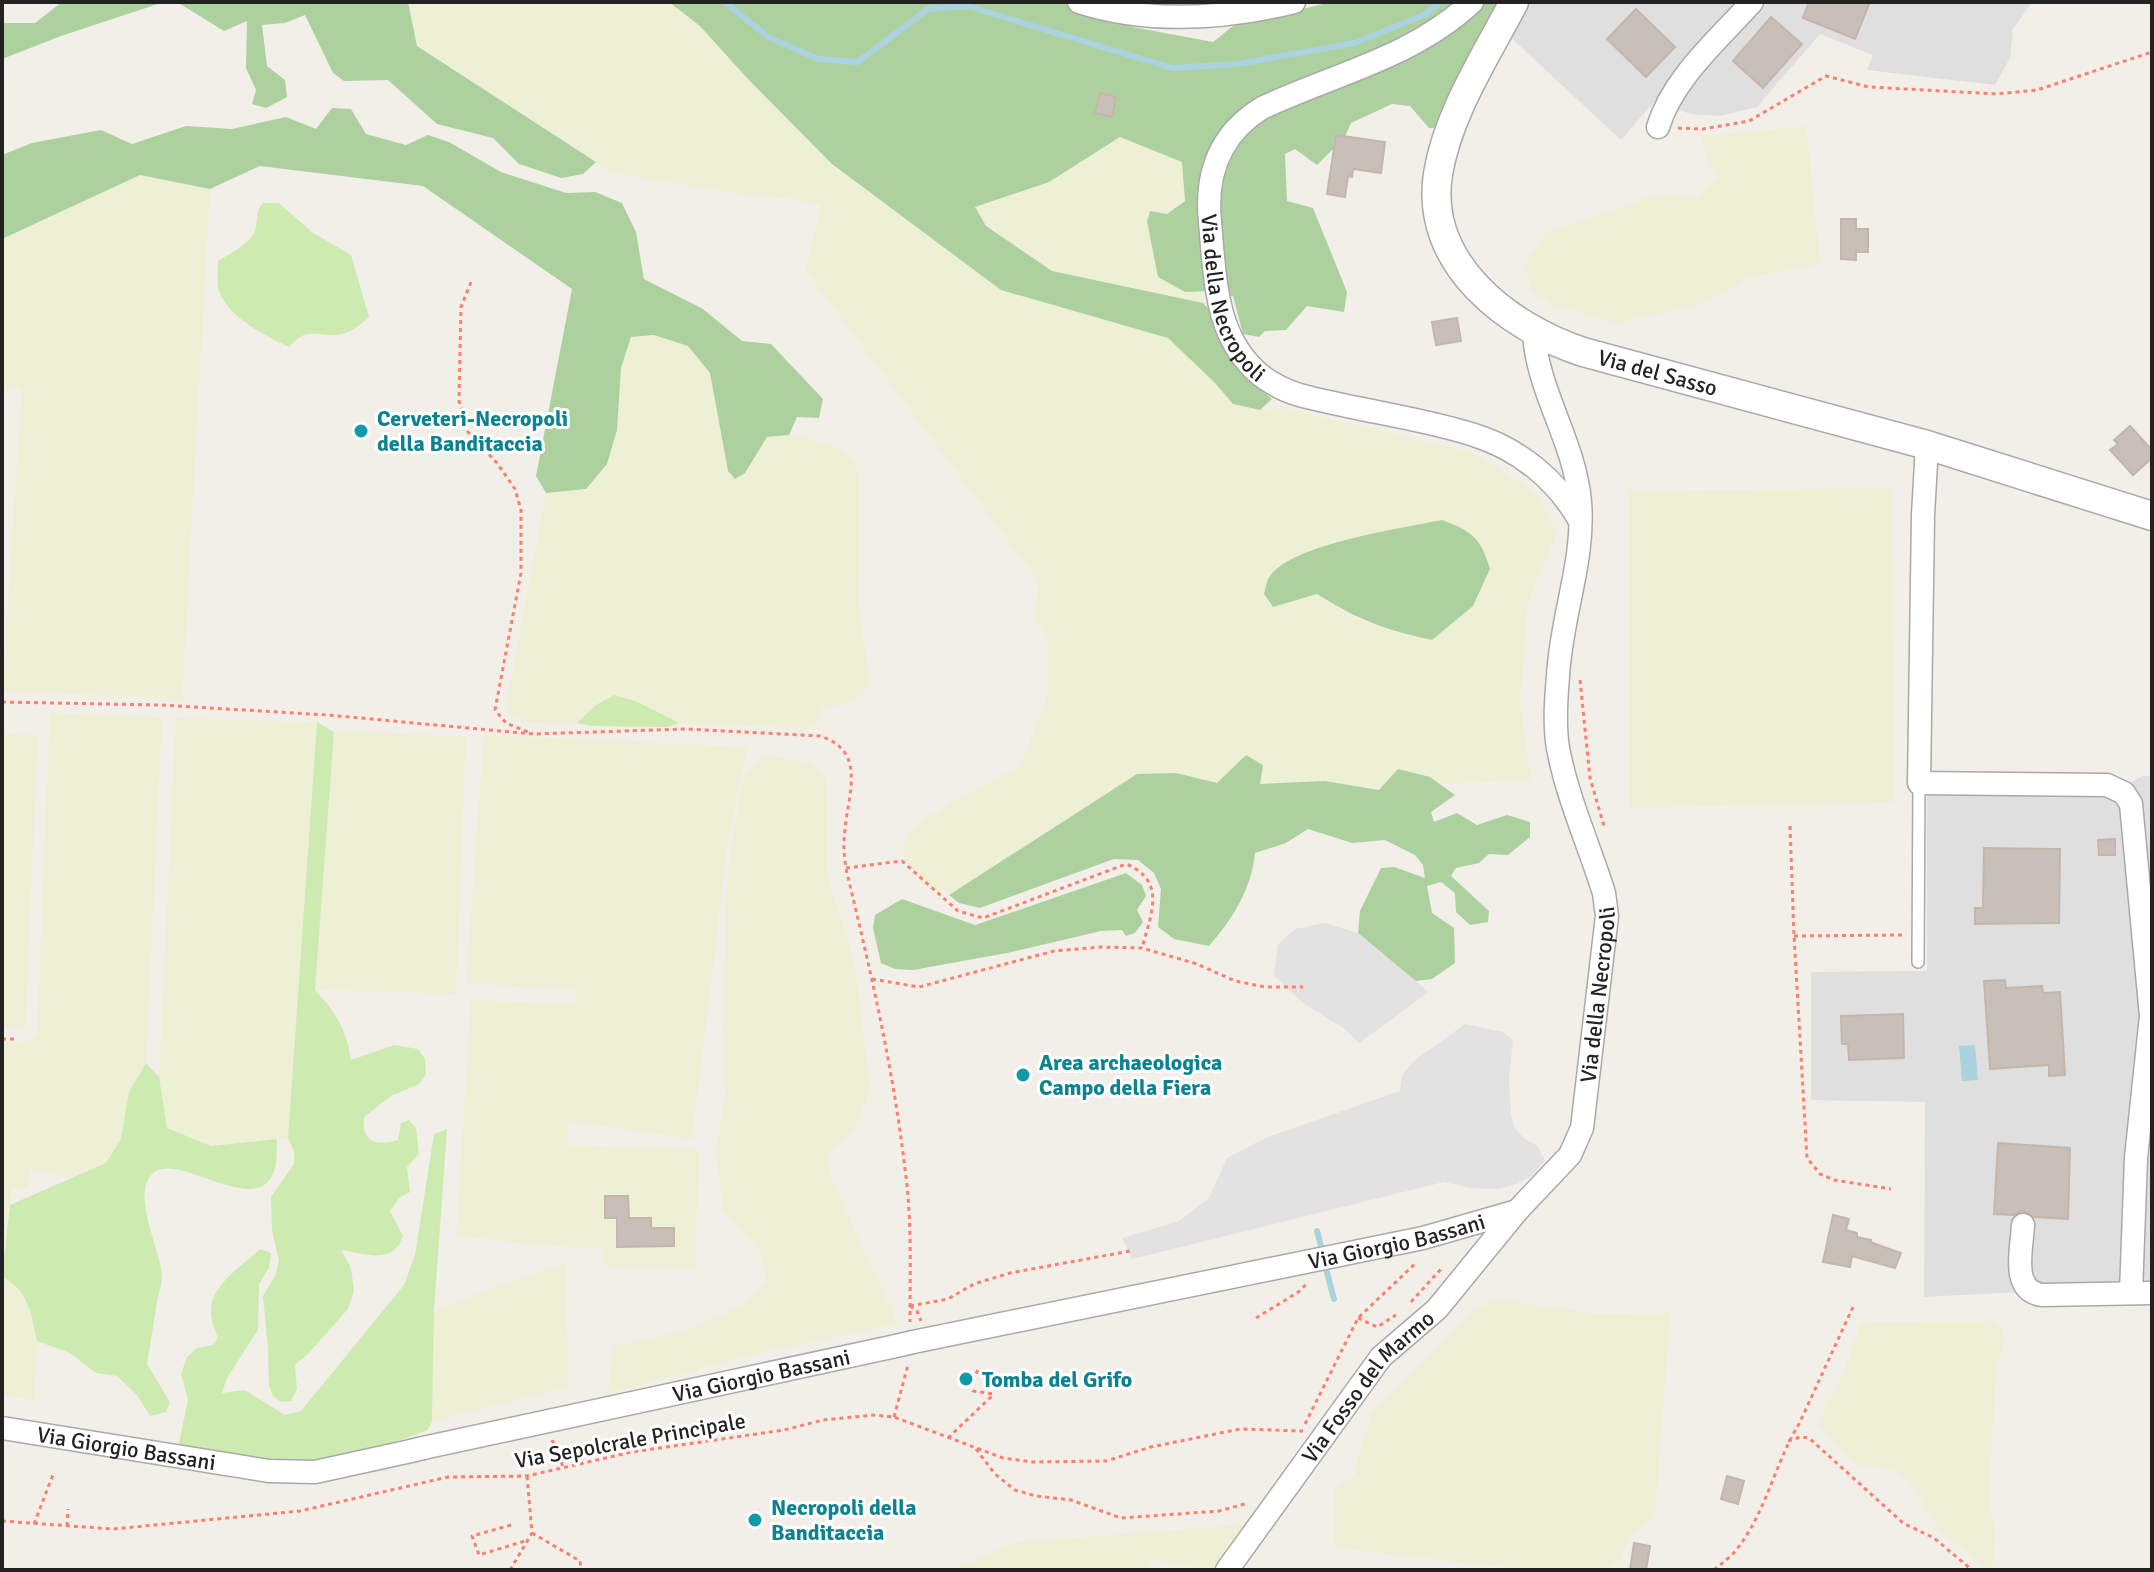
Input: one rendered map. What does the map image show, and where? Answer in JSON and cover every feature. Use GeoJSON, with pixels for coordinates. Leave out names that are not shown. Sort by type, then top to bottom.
{"type":"FeatureCollection","features":[{"type":"Feature","properties":{"kind":"street"},"geometry":{"type":"LineString","coordinates":[[1079,2],[1123,14],[1160,16],[1222,14],[1294,2]]}},
{"type":"Feature","properties":{"kind":"street","name":"Via della Necropoli"},"geometry":{"type":"LineString","coordinates":[[1472,2],[1421,41],[1385,59],[1262,108],[1228,137],[1212,169],[1208,194],[1221,308],[1229,334],[1243,356],[1261,376],[1275,385],[1304,397],[1489,440],[1542,473],[1559,490],[1581,522]]}},
{"type":"Feature","properties":{"kind":"street","name":"Via del Sasso"},"geometry":{"type":"LineString","coordinates":[[1514,2],[1454,121],[1439,171],[1437,199],[1443,229],[1464,271],[1493,304],[1534,333],[1583,352],[1927,445],[2152,516]]}},
{"type":"Feature","properties":{"kind":"street"},"geometry":{"type":"LineString","coordinates":[[1658,127],[1679,84],[1752,2]]}},
{"type":"Feature","properties":{"kind":"street","name":"Via della Necropoli"},"geometry":{"type":"LineString","coordinates":[[1517,1211],[1570,1155],[1582,1128],[1587,1102],[1588,1056],[1607,916],[1604,893],[1558,746],[1558,672],[1581,522],[1575,470],[1540,371],[1534,333]]}},
{"type":"Feature","properties":{"kind":"street"},"geometry":{"type":"LineString","coordinates":[[1927,445],[1919,783],[2107,785],[2124,793],[2132,809],[2151,1016],[2136,1158],[2142,1293],[2042,1295],[2028,1290],[2021,1277],[2023,1225]]}},
{"type":"Feature","properties":{"kind":"street","name":"Via Giorgio Bassani"},"geometry":{"type":"LineString","coordinates":[[2,1428],[269,1471],[315,1472],[907,1344],[1437,1235],[1517,1211]]}},
{"type":"Feature","properties":{"kind":"street","name":"Via Fosso del Marmo"},"geometry":{"type":"LineString","coordinates":[[1227,1570],[1381,1357],[1437,1309],[1517,1211]]}},
{"type":"Feature","properties":{"kind":"lane"},"geometry":{"type":"LineString","coordinates":[[1918,962],[1919,783]]}},
{"type":"Feature","properties":{"kind":"path"},"geometry":{"type":"LineString","coordinates":[[1658,127],[1703,129],[1749,121],[1826,76],[1869,87],[1997,94],[2037,90],[2152,52]]}},
{"type":"Feature","properties":{"kind":"path"},"geometry":{"type":"LineString","coordinates":[[471,282],[461,307],[459,401],[468,432],[497,463],[515,489],[521,510],[521,573],[495,710],[506,723],[533,734]]}},
{"type":"Feature","properties":{"kind":"path"},"geometry":{"type":"LineString","coordinates":[[1580,679],[1590,778],[1608,836]]}},
{"type":"Feature","properties":{"kind":"path"},"geometry":{"type":"LineString","coordinates":[[2,702],[160,705],[328,715],[533,734],[686,729],[820,736],[834,740],[848,756],[851,768],[845,830],[846,869],[872,979],[906,1171],[910,1306],[907,1344],[894,1417]]}},
{"type":"Feature","properties":{"kind":"path"},"geometry":{"type":"LineString","coordinates":[[1790,826],[1807,1158],[1820,1174],[1834,1180],[1891,1189]]}},
{"type":"Feature","properties":{"kind":"path"},"geometry":{"type":"LineString","coordinates":[[846,869],[902,861],[958,911],[983,918],[1126,864],[1140,870],[1155,898],[1142,948]]}},
{"type":"Feature","properties":{"kind":"path"},"geometry":{"type":"LineString","coordinates":[[1794,936],[1918,934]]}},
{"type":"Feature","properties":{"kind":"path"},"geometry":{"type":"LineString","coordinates":[[872,979],[919,987],[1054,951],[1101,947],[1142,948],[1197,964],[1235,981],[1265,987],[1303,987]]}},
{"type":"Feature","properties":{"kind":"path"},"geometry":{"type":"LineString","coordinates":[[2,1039],[14,1039]]}},
{"type":"Feature","properties":{"kind":"path"},"geometry":{"type":"LineString","coordinates":[[1297,1443],[1358,1318],[1420,1259],[1437,1235]]}},
{"type":"Feature","properties":{"kind":"path"},"geometry":{"type":"LineString","coordinates":[[910,1306],[948,1299],[974,1284],[1010,1273],[1130,1251]]}},
{"type":"Feature","properties":{"kind":"path"},"geometry":{"type":"LineString","coordinates":[[1256,1318],[1300,1291],[1313,1277],[1315,1260]]}},
{"type":"Feature","properties":{"kind":"path"},"geometry":{"type":"LineString","coordinates":[[1358,1318],[1377,1327],[1404,1309],[1450,1262]]}},
{"type":"Feature","properties":{"kind":"path"},"geometry":{"type":"LineString","coordinates":[[1714,1570],[1736,1551],[1752,1526],[1788,1441],[1799,1424],[1853,1307]]}},
{"type":"Feature","properties":{"kind":"path"},"geometry":{"type":"LineString","coordinates":[[948,1438],[994,1394],[973,1391],[969,1385],[978,1370]]}},
{"type":"Feature","properties":{"kind":"path","name":"Via Sepolcrale Principale"},"geometry":{"type":"LineString","coordinates":[[2,1521],[113,1529],[300,1511],[448,1477],[527,1476],[632,1452],[784,1430],[823,1420],[874,1415],[894,1417],[1003,1458],[1088,1463],[1240,1429],[1302,1431]]}},
{"type":"Feature","properties":{"kind":"path"},"geometry":{"type":"LineString","coordinates":[[551,1435],[552,1446],[564,1469]]}},
{"type":"Feature","properties":{"kind":"path"},"geometry":{"type":"LineString","coordinates":[[1788,1441],[1809,1438],[1903,1523],[1934,1538],[1972,1570]]}},
{"type":"Feature","properties":{"kind":"path"},"geometry":{"type":"LineString","coordinates":[[976,1449],[995,1474],[1015,1490],[1071,1500],[1121,1518],[1219,1511],[1246,1505],[1255,1499]]}},
{"type":"Feature","properties":{"kind":"path"},"geometry":{"type":"LineString","coordinates":[[34,1524],[54,1472]]}},
{"type":"Feature","properties":{"kind":"path"},"geometry":{"type":"LineString","coordinates":[[510,1570],[532,1533],[527,1476]]}},
{"type":"Feature","properties":{"kind":"path"},"geometry":{"type":"LineString","coordinates":[[67,1526],[68,1509]]}},
{"type":"Feature","properties":{"kind":"path"},"geometry":{"type":"LineString","coordinates":[[511,1525],[472,1536],[479,1555],[525,1541]]}},
{"type":"Feature","properties":{"kind":"path"},"geometry":{"type":"LineString","coordinates":[[532,1533],[580,1561],[581,1570]]}},
{"type":"Feature","properties":{"kind":"shaded area"},"geometry":{"type":"Polygon","coordinates":[[[1525,2],[2032,2],[2013,29],[2010,58],[1995,85],[1867,70],[1873,55],[1820,34],[1757,107],[1720,116],[1691,114],[1654,102],[1621,140],[1509,36],[1525,2]]]}},
{"type":"Feature","properties":{"kind":"shaded area"},"geometry":{"type":"Polygon","coordinates":[[[2143,776],[2152,776],[2152,1285],[1924,1297],[1925,1102],[1811,1100],[1811,972],[1927,971],[1927,794],[2117,790],[2143,776]]]}},
{"type":"Feature","properties":{"kind":"shaded area"},"geometry":{"type":"Polygon","coordinates":[[[1325,923],[1358,933],[1429,992],[1359,1043],[1345,1029],[1304,1004],[1274,976],[1278,945],[1295,929],[1325,923]]]}},
{"type":"Feature","properties":{"kind":"shaded area"},"geometry":{"type":"Polygon","coordinates":[[[1465,1024],[1503,1032],[1513,1040],[1509,1079],[1511,1114],[1515,1129],[1526,1140],[1537,1145],[1545,1161],[1533,1175],[1517,1184],[1498,1189],[1470,1188],[1444,1182],[1132,1259],[1122,1238],[1179,1221],[1209,1198],[1227,1158],[1265,1138],[1400,1091],[1402,1075],[1415,1060],[1465,1024]]]}},
{"type":"Feature","properties":{"kind":"green space"},"geometry":{"type":"Polygon","coordinates":[[[62,2],[164,2],[2,59],[4,23],[35,23],[62,2]]]}},
{"type":"Feature","properties":{"kind":"green space"},"geometry":{"type":"Polygon","coordinates":[[[177,2],[408,2],[417,46],[596,162],[583,174],[561,178],[519,164],[493,138],[437,124],[388,80],[344,81],[333,73],[305,15],[285,23],[262,25],[267,66],[285,80],[287,97],[266,108],[252,104],[256,90],[246,68],[247,21],[224,31],[177,2]]]}},
{"type":"Feature","properties":{"kind":"green space"},"geometry":{"type":"Polygon","coordinates":[[[408,2],[671,3],[700,26],[832,164],[1001,290],[1168,338],[1233,404],[1260,410],[1286,408],[1470,452],[1508,474],[1536,494],[1557,533],[1528,601],[1520,703],[1531,780],[1251,793],[1137,774],[949,895],[923,885],[905,860],[903,845],[913,827],[1020,766],[1047,698],[1048,638],[1035,617],[1039,582],[806,271],[821,205],[610,172],[417,45],[408,2]],[[1327,545],[1278,567],[1349,615],[1381,628],[1432,640],[1327,545]]]}},
{"type":"Feature","properties":{"kind":"green space"},"geometry":{"type":"Polygon","coordinates":[[[669,2],[1059,2],[1133,27],[1213,42],[1233,26],[1331,2],[1498,2],[1439,128],[1429,128],[1410,106],[1392,104],[1351,123],[1345,137],[1317,165],[1295,149],[1285,154],[1287,201],[1313,208],[1347,292],[1344,312],[1307,306],[1286,330],[1265,331],[1259,337],[1243,334],[1233,296],[1208,291],[1185,292],[1158,277],[1147,221],[1150,211],[1167,214],[1185,201],[1182,162],[1120,137],[1049,182],[975,207],[986,226],[1052,271],[1203,303],[1213,313],[1242,373],[1272,399],[1260,410],[1233,404],[1168,338],[1001,290],[832,164],[700,26],[669,2]]]}},
{"type":"Feature","properties":{"kind":"green space"},"geometry":{"type":"Polygon","coordinates":[[[332,108],[351,109],[366,134],[406,145],[428,135],[449,142],[501,172],[566,193],[595,192],[622,203],[636,232],[644,279],[703,309],[742,341],[771,344],[823,399],[819,418],[797,417],[789,435],[767,437],[745,473],[735,479],[728,471],[710,373],[688,346],[654,335],[631,337],[621,368],[617,430],[607,464],[586,489],[546,493],[536,476],[572,289],[423,186],[260,166],[210,189],[140,175],[2,239],[2,155],[32,143],[101,130],[132,144],[186,126],[232,129],[286,117],[316,129],[332,108]]]}},
{"type":"Feature","properties":{"kind":"green space"},"geometry":{"type":"Polygon","coordinates":[[[1806,126],[1820,264],[1752,276],[1700,305],[1615,323],[1551,305],[1533,292],[1524,265],[1546,232],[1661,193],[1694,198],[1718,177],[1706,158],[1702,137],[1806,126]]]}},
{"type":"Feature","properties":{"kind":"green space"},"geometry":{"type":"Polygon","coordinates":[[[1120,137],[1182,162],[1186,216],[1203,303],[1052,271],[989,231],[974,207],[1049,182],[1120,137]]]}},
{"type":"Feature","properties":{"kind":"green space"},"geometry":{"type":"Polygon","coordinates":[[[140,175],[210,189],[182,699],[2,691],[22,388],[5,387],[2,444],[2,239],[140,175]]]}},
{"type":"Feature","properties":{"kind":"green space"},"geometry":{"type":"Polygon","coordinates":[[[263,203],[279,203],[312,232],[351,255],[369,317],[345,333],[306,334],[289,347],[258,331],[228,306],[218,287],[218,261],[251,238],[258,210],[263,203]]]}},
{"type":"Feature","properties":{"kind":"green space"},"geometry":{"type":"Polygon","coordinates":[[[654,335],[688,346],[710,373],[728,471],[734,479],[745,472],[767,437],[789,435],[828,443],[853,459],[859,475],[858,599],[869,680],[863,695],[850,703],[822,708],[815,726],[795,728],[679,723],[596,705],[577,723],[525,722],[511,715],[506,706],[546,493],[586,489],[617,430],[621,368],[631,337],[654,335]]]}},
{"type":"Feature","properties":{"kind":"green space"},"geometry":{"type":"Polygon","coordinates":[[[1892,488],[1894,802],[1630,808],[1629,491],[1892,488]]]}},
{"type":"Feature","properties":{"kind":"green space"},"geometry":{"type":"Polygon","coordinates":[[[1442,520],[1474,537],[1490,569],[1473,606],[1432,640],[1372,623],[1317,594],[1273,607],[1264,594],[1270,576],[1301,555],[1350,539],[1442,520]]]}},
{"type":"Feature","properties":{"kind":"green space"},"geometry":{"type":"Polygon","coordinates":[[[614,695],[635,701],[679,723],[667,727],[577,723],[596,705],[614,695]]]}},
{"type":"Feature","properties":{"kind":"green space"},"geometry":{"type":"Polygon","coordinates":[[[50,713],[162,718],[146,1063],[129,1092],[121,1139],[106,1163],[70,1179],[31,1169],[27,1188],[12,1189],[2,1265],[2,1042],[25,1043],[37,1032],[50,713]]]}},
{"type":"Feature","properties":{"kind":"green space"},"geometry":{"type":"Polygon","coordinates":[[[176,718],[317,722],[288,1138],[211,1146],[166,1128],[159,1077],[176,718]]]}},
{"type":"Feature","properties":{"kind":"green space"},"geometry":{"type":"Polygon","coordinates":[[[317,722],[334,732],[315,990],[339,1022],[351,1060],[394,1045],[418,1049],[425,1059],[426,1075],[419,1084],[391,1096],[364,1117],[365,1132],[378,1142],[398,1140],[401,1123],[409,1120],[416,1128],[419,1154],[407,1167],[410,1192],[399,1198],[390,1211],[403,1236],[392,1251],[385,1254],[368,1255],[341,1250],[351,1268],[354,1291],[348,1309],[295,1365],[297,1389],[291,1401],[281,1402],[273,1396],[269,1386],[263,1296],[275,1276],[279,1261],[272,1231],[271,1197],[294,1164],[294,1151],[288,1138],[317,722]]]}},
{"type":"Feature","properties":{"kind":"green space"},"geometry":{"type":"Polygon","coordinates":[[[334,732],[466,736],[456,994],[315,990],[334,732]]]}},
{"type":"Feature","properties":{"kind":"green space"},"geometry":{"type":"Polygon","coordinates":[[[2,734],[38,735],[25,1029],[2,1028],[2,734]]]}},
{"type":"Feature","properties":{"kind":"green space"},"geometry":{"type":"Polygon","coordinates":[[[484,735],[747,747],[728,843],[692,1139],[568,1121],[567,1145],[699,1149],[695,1268],[605,1267],[604,1247],[563,1247],[456,1236],[471,1000],[576,1004],[575,990],[466,983],[484,735]]]}},
{"type":"Feature","properties":{"kind":"green space"},"geometry":{"type":"Polygon","coordinates":[[[1246,755],[1263,765],[1260,784],[1325,781],[1379,790],[1398,769],[1430,777],[1455,795],[1431,812],[1434,822],[1457,813],[1477,825],[1507,815],[1530,822],[1530,837],[1508,855],[1489,854],[1479,863],[1456,868],[1451,876],[1489,911],[1488,922],[1470,925],[1456,912],[1455,893],[1441,882],[1427,886],[1432,913],[1454,928],[1455,963],[1432,979],[1415,981],[1358,933],[1360,911],[1381,868],[1394,867],[1425,878],[1423,865],[1415,855],[1385,840],[1352,843],[1308,829],[1286,843],[1255,853],[1250,879],[1240,903],[1209,946],[1174,939],[1158,927],[1161,889],[1154,873],[1138,860],[1114,859],[980,908],[959,903],[949,895],[1137,774],[1176,773],[1217,783],[1246,755]]]}},
{"type":"Feature","properties":{"kind":"green space"},"geometry":{"type":"Polygon","coordinates":[[[766,756],[811,762],[826,779],[827,875],[855,965],[870,1090],[854,1129],[834,1147],[827,1159],[831,1178],[898,1324],[759,1353],[608,1394],[613,1346],[680,1332],[724,1314],[753,1298],[767,1279],[759,1251],[723,1210],[716,1152],[725,1095],[723,1030],[727,876],[742,779],[754,764],[766,756]]]}},
{"type":"Feature","properties":{"kind":"green space"},"geometry":{"type":"Polygon","coordinates":[[[1126,873],[1142,885],[1146,896],[1137,910],[1143,922],[1135,933],[1126,936],[1122,930],[1101,931],[1007,953],[913,970],[895,969],[881,963],[873,928],[875,915],[902,899],[975,925],[1126,873]]]}},
{"type":"Feature","properties":{"kind":"green space"},"geometry":{"type":"Polygon","coordinates":[[[146,1063],[159,1077],[167,1128],[211,1146],[277,1139],[276,1163],[269,1181],[256,1188],[239,1188],[166,1169],[153,1173],[147,1182],[145,1207],[162,1276],[147,1364],[170,1402],[166,1412],[150,1416],[137,1395],[117,1376],[96,1373],[70,1353],[37,1341],[23,1296],[2,1277],[10,1205],[106,1163],[121,1139],[129,1092],[146,1063]]]}},
{"type":"Feature","properties":{"kind":"green space"},"geometry":{"type":"Polygon","coordinates":[[[447,1129],[434,1310],[432,1421],[428,1430],[373,1450],[305,1463],[178,1448],[188,1400],[181,1374],[187,1357],[197,1348],[212,1345],[218,1338],[211,1313],[215,1294],[221,1285],[260,1249],[271,1253],[269,1268],[259,1284],[258,1330],[227,1378],[222,1393],[245,1390],[285,1415],[301,1411],[404,1285],[415,1255],[434,1134],[447,1129]]]}},
{"type":"Feature","properties":{"kind":"green space"},"geometry":{"type":"Polygon","coordinates":[[[565,1262],[569,1387],[432,1421],[434,1310],[565,1262]]]}},
{"type":"Feature","properties":{"kind":"green space"},"geometry":{"type":"Polygon","coordinates":[[[2,1277],[16,1284],[29,1306],[37,1341],[34,1400],[2,1395],[2,1277]]]}},
{"type":"Feature","properties":{"kind":"green space"},"geometry":{"type":"Polygon","coordinates":[[[1496,1299],[1598,1314],[1670,1313],[1655,1517],[1629,1536],[1620,1561],[1607,1570],[1528,1570],[1335,1548],[1334,1490],[1355,1475],[1361,1444],[1373,1413],[1470,1313],[1496,1299]]]}},
{"type":"Feature","properties":{"kind":"green space"},"geometry":{"type":"Polygon","coordinates":[[[1992,1321],[2002,1330],[2005,1342],[1996,1365],[1989,1496],[1995,1533],[1992,1569],[1986,1568],[1940,1531],[1909,1481],[1898,1472],[1879,1465],[1858,1466],[1819,1425],[1826,1404],[1837,1389],[1860,1326],[1870,1322],[1992,1321]]]}},
{"type":"Feature","properties":{"kind":"green space"},"geometry":{"type":"Polygon","coordinates":[[[1251,1524],[1215,1570],[1152,1559],[1145,1570],[954,1570],[1011,1543],[1251,1524]]]}},
{"type":"Feature","properties":{"kind":"water"},"geometry":{"type":"Polygon","coordinates":[[[1975,1045],[1978,1080],[1962,1081],[1959,1046],[1975,1045]]]}},
{"type":"Feature","properties":{"kind":"building"},"geometry":{"type":"Polygon","coordinates":[[[1809,2],[1870,2],[1855,39],[1803,18],[1809,2]]]}},
{"type":"Feature","properties":{"kind":"building"},"geometry":{"type":"Polygon","coordinates":[[[1636,9],[1675,47],[1646,77],[1607,39],[1636,9]]]}},
{"type":"Feature","properties":{"kind":"building"},"geometry":{"type":"Polygon","coordinates":[[[1771,17],[1802,44],[1763,88],[1733,61],[1771,17]]]}},
{"type":"Feature","properties":{"kind":"building"},"geometry":{"type":"Polygon","coordinates":[[[1100,93],[1116,97],[1112,117],[1095,113],[1100,93]]]}},
{"type":"Feature","properties":{"kind":"building"},"geometry":{"type":"Polygon","coordinates":[[[1336,135],[1385,142],[1381,173],[1353,169],[1352,177],[1348,176],[1345,197],[1327,194],[1336,135]]]}},
{"type":"Feature","properties":{"kind":"building"},"geometry":{"type":"Polygon","coordinates":[[[1841,219],[1856,219],[1856,229],[1868,229],[1868,252],[1856,252],[1856,260],[1841,259],[1841,219]]]}},
{"type":"Feature","properties":{"kind":"building"},"geometry":{"type":"Polygon","coordinates":[[[1457,318],[1461,341],[1436,345],[1432,322],[1457,318]]]}},
{"type":"Feature","properties":{"kind":"building"},"geometry":{"type":"Polygon","coordinates":[[[2130,426],[2152,450],[2152,458],[2133,475],[2110,450],[2118,444],[2114,440],[2130,426]]]}},
{"type":"Feature","properties":{"kind":"building"},"geometry":{"type":"Polygon","coordinates":[[[2115,839],[2115,855],[2099,855],[2098,840],[2115,839]]]}},
{"type":"Feature","properties":{"kind":"building"},"geometry":{"type":"Polygon","coordinates":[[[1984,848],[2060,849],[2059,923],[1975,924],[1975,908],[1983,908],[1984,848]]]}},
{"type":"Feature","properties":{"kind":"building"},"geometry":{"type":"Polygon","coordinates":[[[2005,980],[2006,988],[2042,986],[2043,993],[2060,992],[2065,1075],[2049,1076],[2049,1065],[1990,1069],[1984,981],[2005,980]]]}},
{"type":"Feature","properties":{"kind":"building"},"geometry":{"type":"Polygon","coordinates":[[[1903,1014],[1904,1058],[1849,1060],[1848,1044],[1842,1044],[1841,1016],[1903,1014]]]}},
{"type":"Feature","properties":{"kind":"building"},"geometry":{"type":"Polygon","coordinates":[[[1998,1143],[2070,1148],[2068,1219],[2034,1217],[2023,1211],[2013,1215],[1994,1214],[1998,1143]]]}},
{"type":"Feature","properties":{"kind":"building"},"geometry":{"type":"Polygon","coordinates":[[[605,1196],[628,1196],[629,1218],[651,1218],[651,1228],[674,1228],[674,1246],[617,1247],[617,1218],[605,1218],[605,1196]]]}},
{"type":"Feature","properties":{"kind":"building"},"geometry":{"type":"Polygon","coordinates":[[[1833,1215],[1849,1219],[1846,1230],[1857,1233],[1857,1237],[1901,1253],[1895,1268],[1852,1256],[1850,1267],[1823,1262],[1833,1215]]]}},
{"type":"Feature","properties":{"kind":"building"},"geometry":{"type":"Polygon","coordinates":[[[1727,1476],[1744,1481],[1738,1504],[1721,1499],[1727,1476]]]}},
{"type":"Feature","properties":{"kind":"building"},"geometry":{"type":"Polygon","coordinates":[[[1634,1543],[1650,1546],[1646,1570],[1630,1570],[1634,1543]]]}},
{"type":"Feature","properties":{"kind":"waterway"},"geometry":{"type":"LineString","coordinates":[[725,2],[768,37],[818,59],[858,62],[928,9],[967,6],[1172,68],[1238,64],[1354,43],[1424,15],[1442,2]]}},
{"type":"Feature","properties":{"kind":"waterway"},"geometry":{"type":"LineString","coordinates":[[1317,1231],[1321,1246]]}},
{"type":"Feature","properties":{"kind":"waterway"},"geometry":{"type":"LineString","coordinates":[[1325,1265],[1334,1299]]}},
{"type":"Feature","properties":{"kind":"place","name":"Cerveteri-Necropoli della Banditaccia"},"geometry":{"type":"Point","coordinates":[361,431]}},
{"type":"Feature","properties":{"kind":"place","name":"Area archaeologica Campo della Fiera"},"geometry":{"type":"Point","coordinates":[1023,1075]}},
{"type":"Feature","properties":{"kind":"place","name":"Tomba del Grifo"},"geometry":{"type":"Point","coordinates":[966,1379]}},
{"type":"Feature","properties":{"kind":"place","name":"Necropoli della Banditaccia"},"geometry":{"type":"Point","coordinates":[755,1520]}}]}
